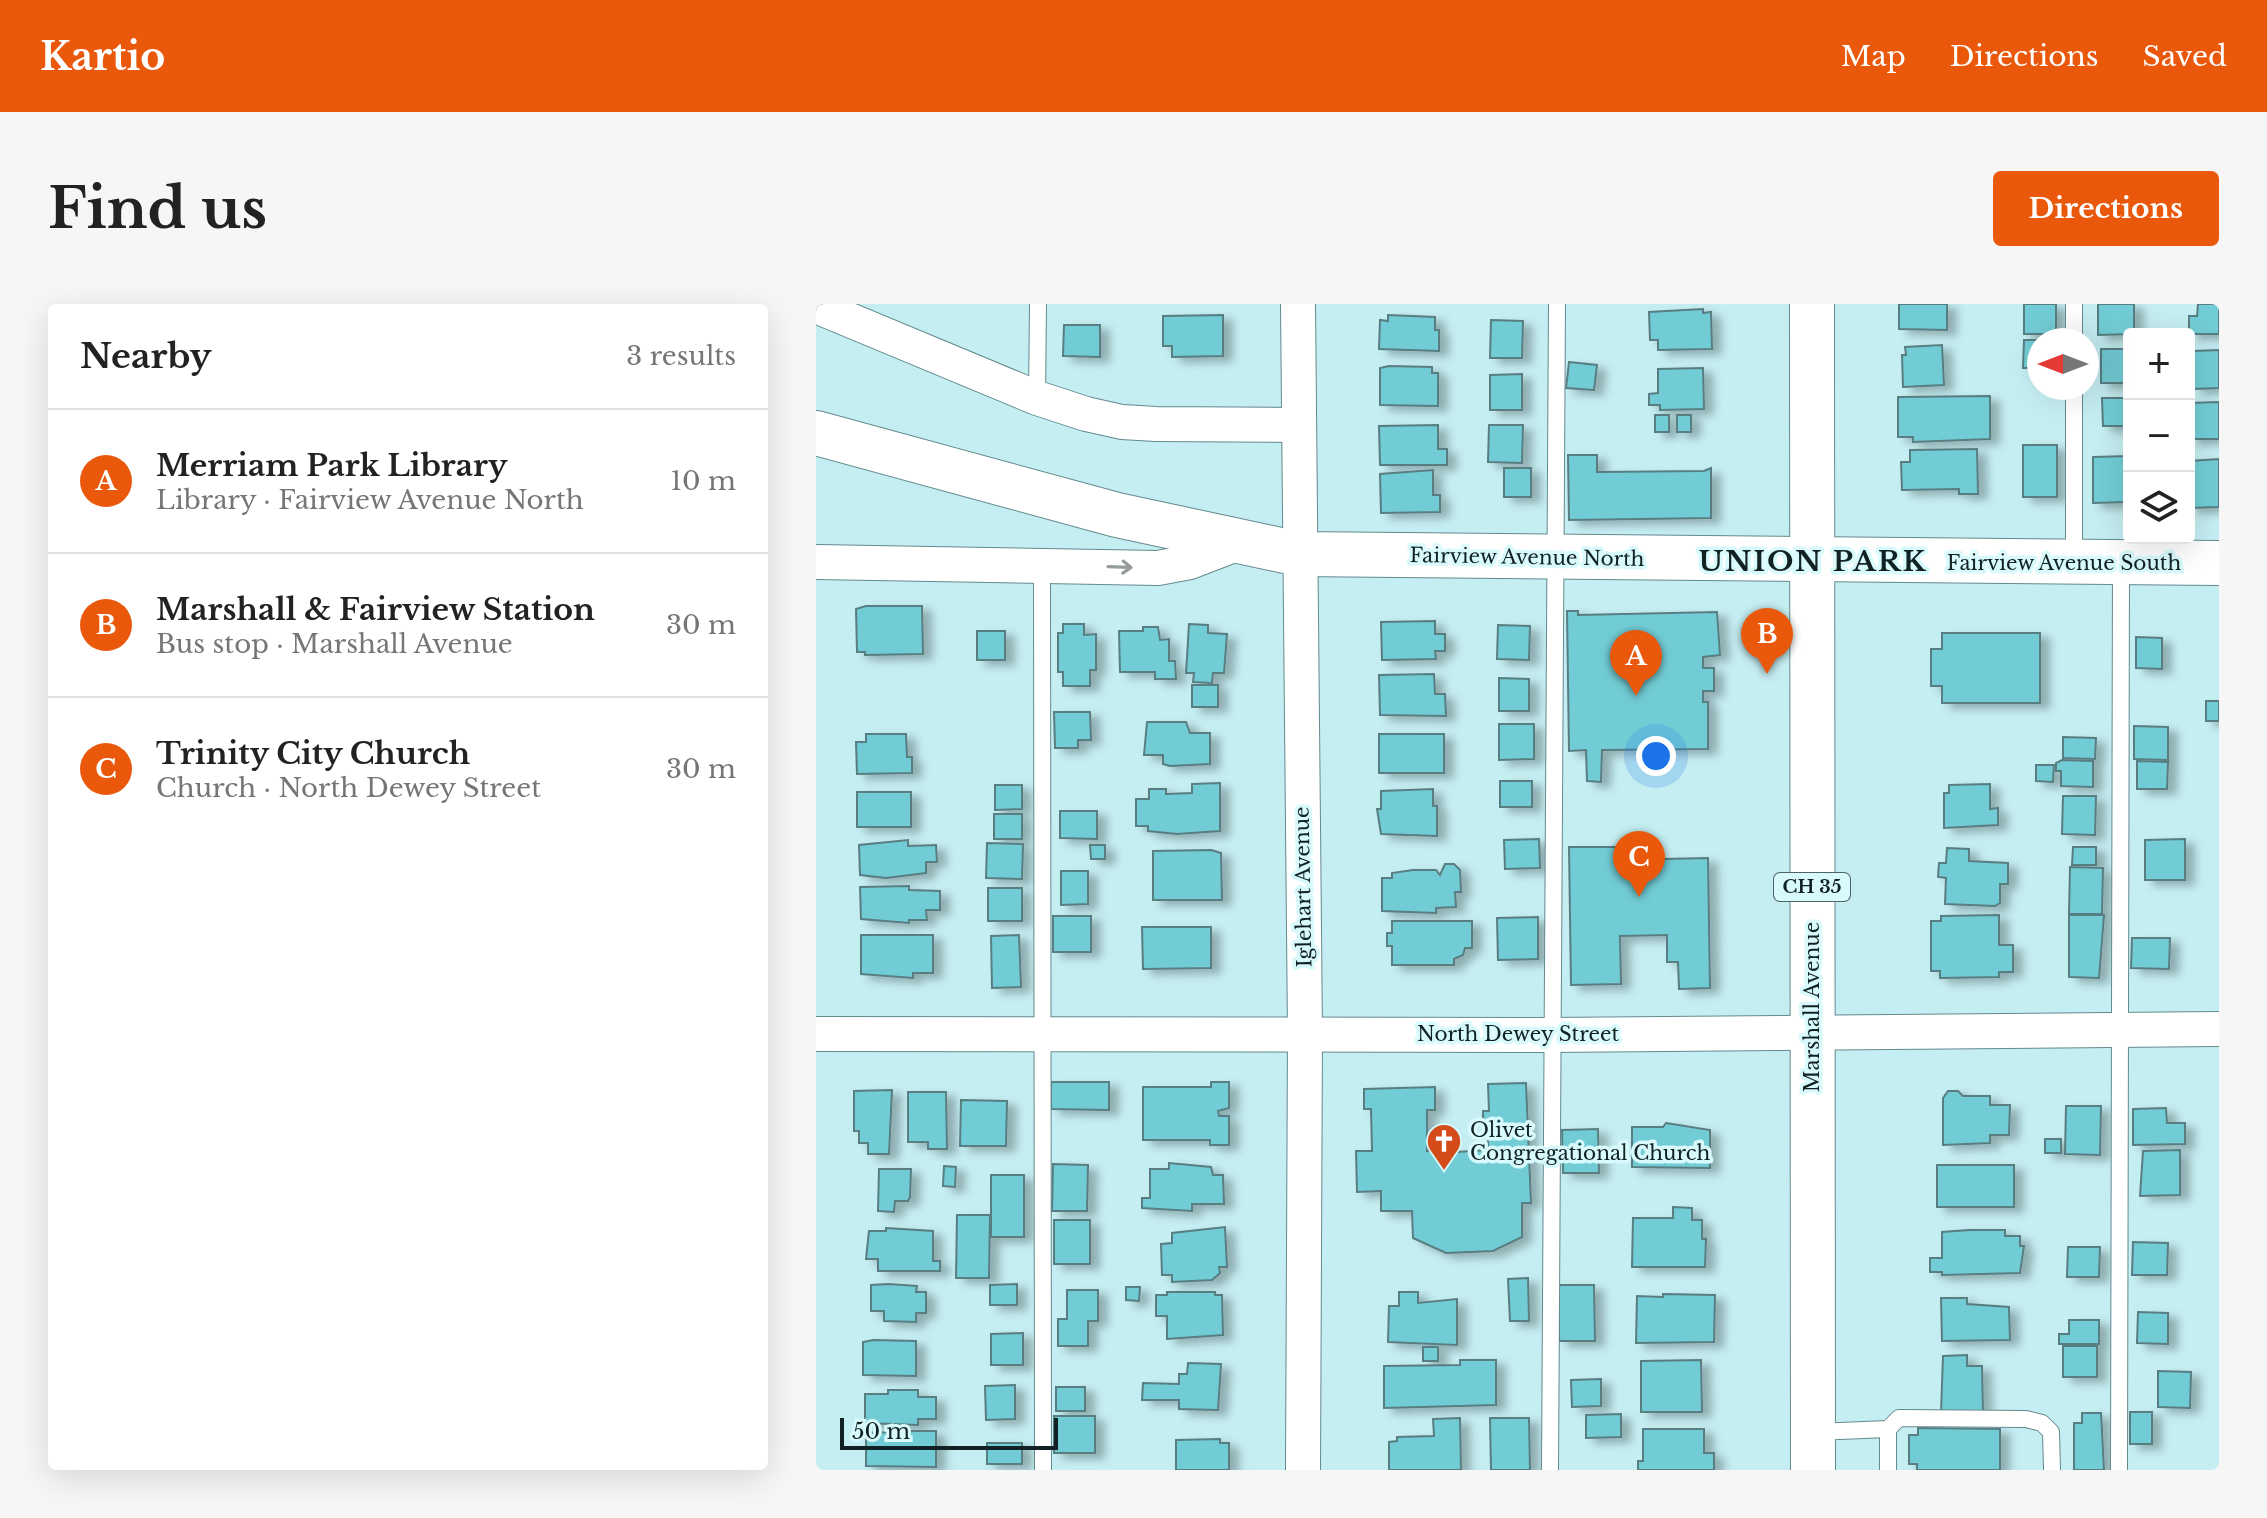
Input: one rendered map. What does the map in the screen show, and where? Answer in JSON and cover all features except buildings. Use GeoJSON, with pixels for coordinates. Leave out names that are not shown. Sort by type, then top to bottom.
{"type":"FeatureCollection","features":[{"type":"Feature","properties":{"kind":"street","name":"Iglehart Avenue"},"geometry":{"type":"LineString","coordinates":[[1298,304],[1305,1034],[1303,1470]]}},
{"type":"Feature","properties":{"kind":"street","name":"Marshall Avenue"},"geometry":{"type":"LineString","coordinates":[[1812,304],[1813,1451]]}},
{"type":"Feature","properties":{"kind":"street"},"geometry":{"type":"LineString","coordinates":[[816,306],[1037,398],[1122,422],[1298,425]]}},
{"type":"Feature","properties":{"kind":"street","name":"Fairview Avenue North"},"geometry":{"type":"LineString","coordinates":[[816,433],[1117,515],[1299,554],[1813,561]]}},
{"type":"Feature","properties":{"kind":"street"},"geometry":{"type":"LineString","coordinates":[[816,562],[1158,568],[1190,562],[1242,542]]}},
{"type":"Feature","properties":{"kind":"street","name":"Fairview Avenue South"},"geometry":{"type":"LineString","coordinates":[[1813,561],[2219,563]]}},
{"type":"Feature","properties":{"kind":"street","name":"North Dewey Street"},"geometry":{"type":"LineString","coordinates":[[816,1034],[1550,1035],[1811,1030],[2219,1029]]}},
{"type":"Feature","properties":{"kind":"lane"},"geometry":{"type":"LineString","coordinates":[[1037,398],[1038,304]]}},
{"type":"Feature","properties":{"kind":"lane"},"geometry":{"type":"LineString","coordinates":[[1550,1470],[1550,1035],[1557,304]]}},
{"type":"Feature","properties":{"kind":"lane"},"geometry":{"type":"LineString","coordinates":[[2074,304],[2074,328]]}},
{"type":"Feature","properties":{"kind":"lane"},"geometry":{"type":"LineString","coordinates":[[2074,400],[2074,563]]}},
{"type":"Feature","properties":{"kind":"lane"},"geometry":{"type":"LineString","coordinates":[[2119,1470],[2121,563]]}},
{"type":"Feature","properties":{"kind":"lane"},"geometry":{"type":"LineString","coordinates":[[1042,565],[1043,1470]]}},
{"type":"Feature","properties":{"kind":"lane"},"geometry":{"type":"LineString","coordinates":[[1813,1451],[1888,1429],[1899,1418],[2026,1419],[2042,1423],[2051,1432],[2052,1470]]}},
{"type":"Feature","properties":{"kind":"lane"},"geometry":{"type":"LineString","coordinates":[[1888,1429],[1888,1470]]}},
{"type":"Feature","properties":{"kind":"place","name":"Marshall & Fairview Station"},"geometry":{"type":"Point","coordinates":[1767,674]}},
{"type":"Feature","properties":{"kind":"place","name":"Merriam Park Library"},"geometry":{"type":"Point","coordinates":[1636,696]}},
{"type":"Feature","properties":{"kind":"place","name":"Trinity City Church"},"geometry":{"type":"Point","coordinates":[1639,897]}},
{"type":"Feature","properties":{"kind":"place","name":"Olivet Congregational Church"},"geometry":{"type":"Point","coordinates":[1444,1172]}},
{"type":"Feature","properties":{"kind":"district","name":"UNION PARK"},"geometry":{"type":"Point","coordinates":[1813,561]}}]}
